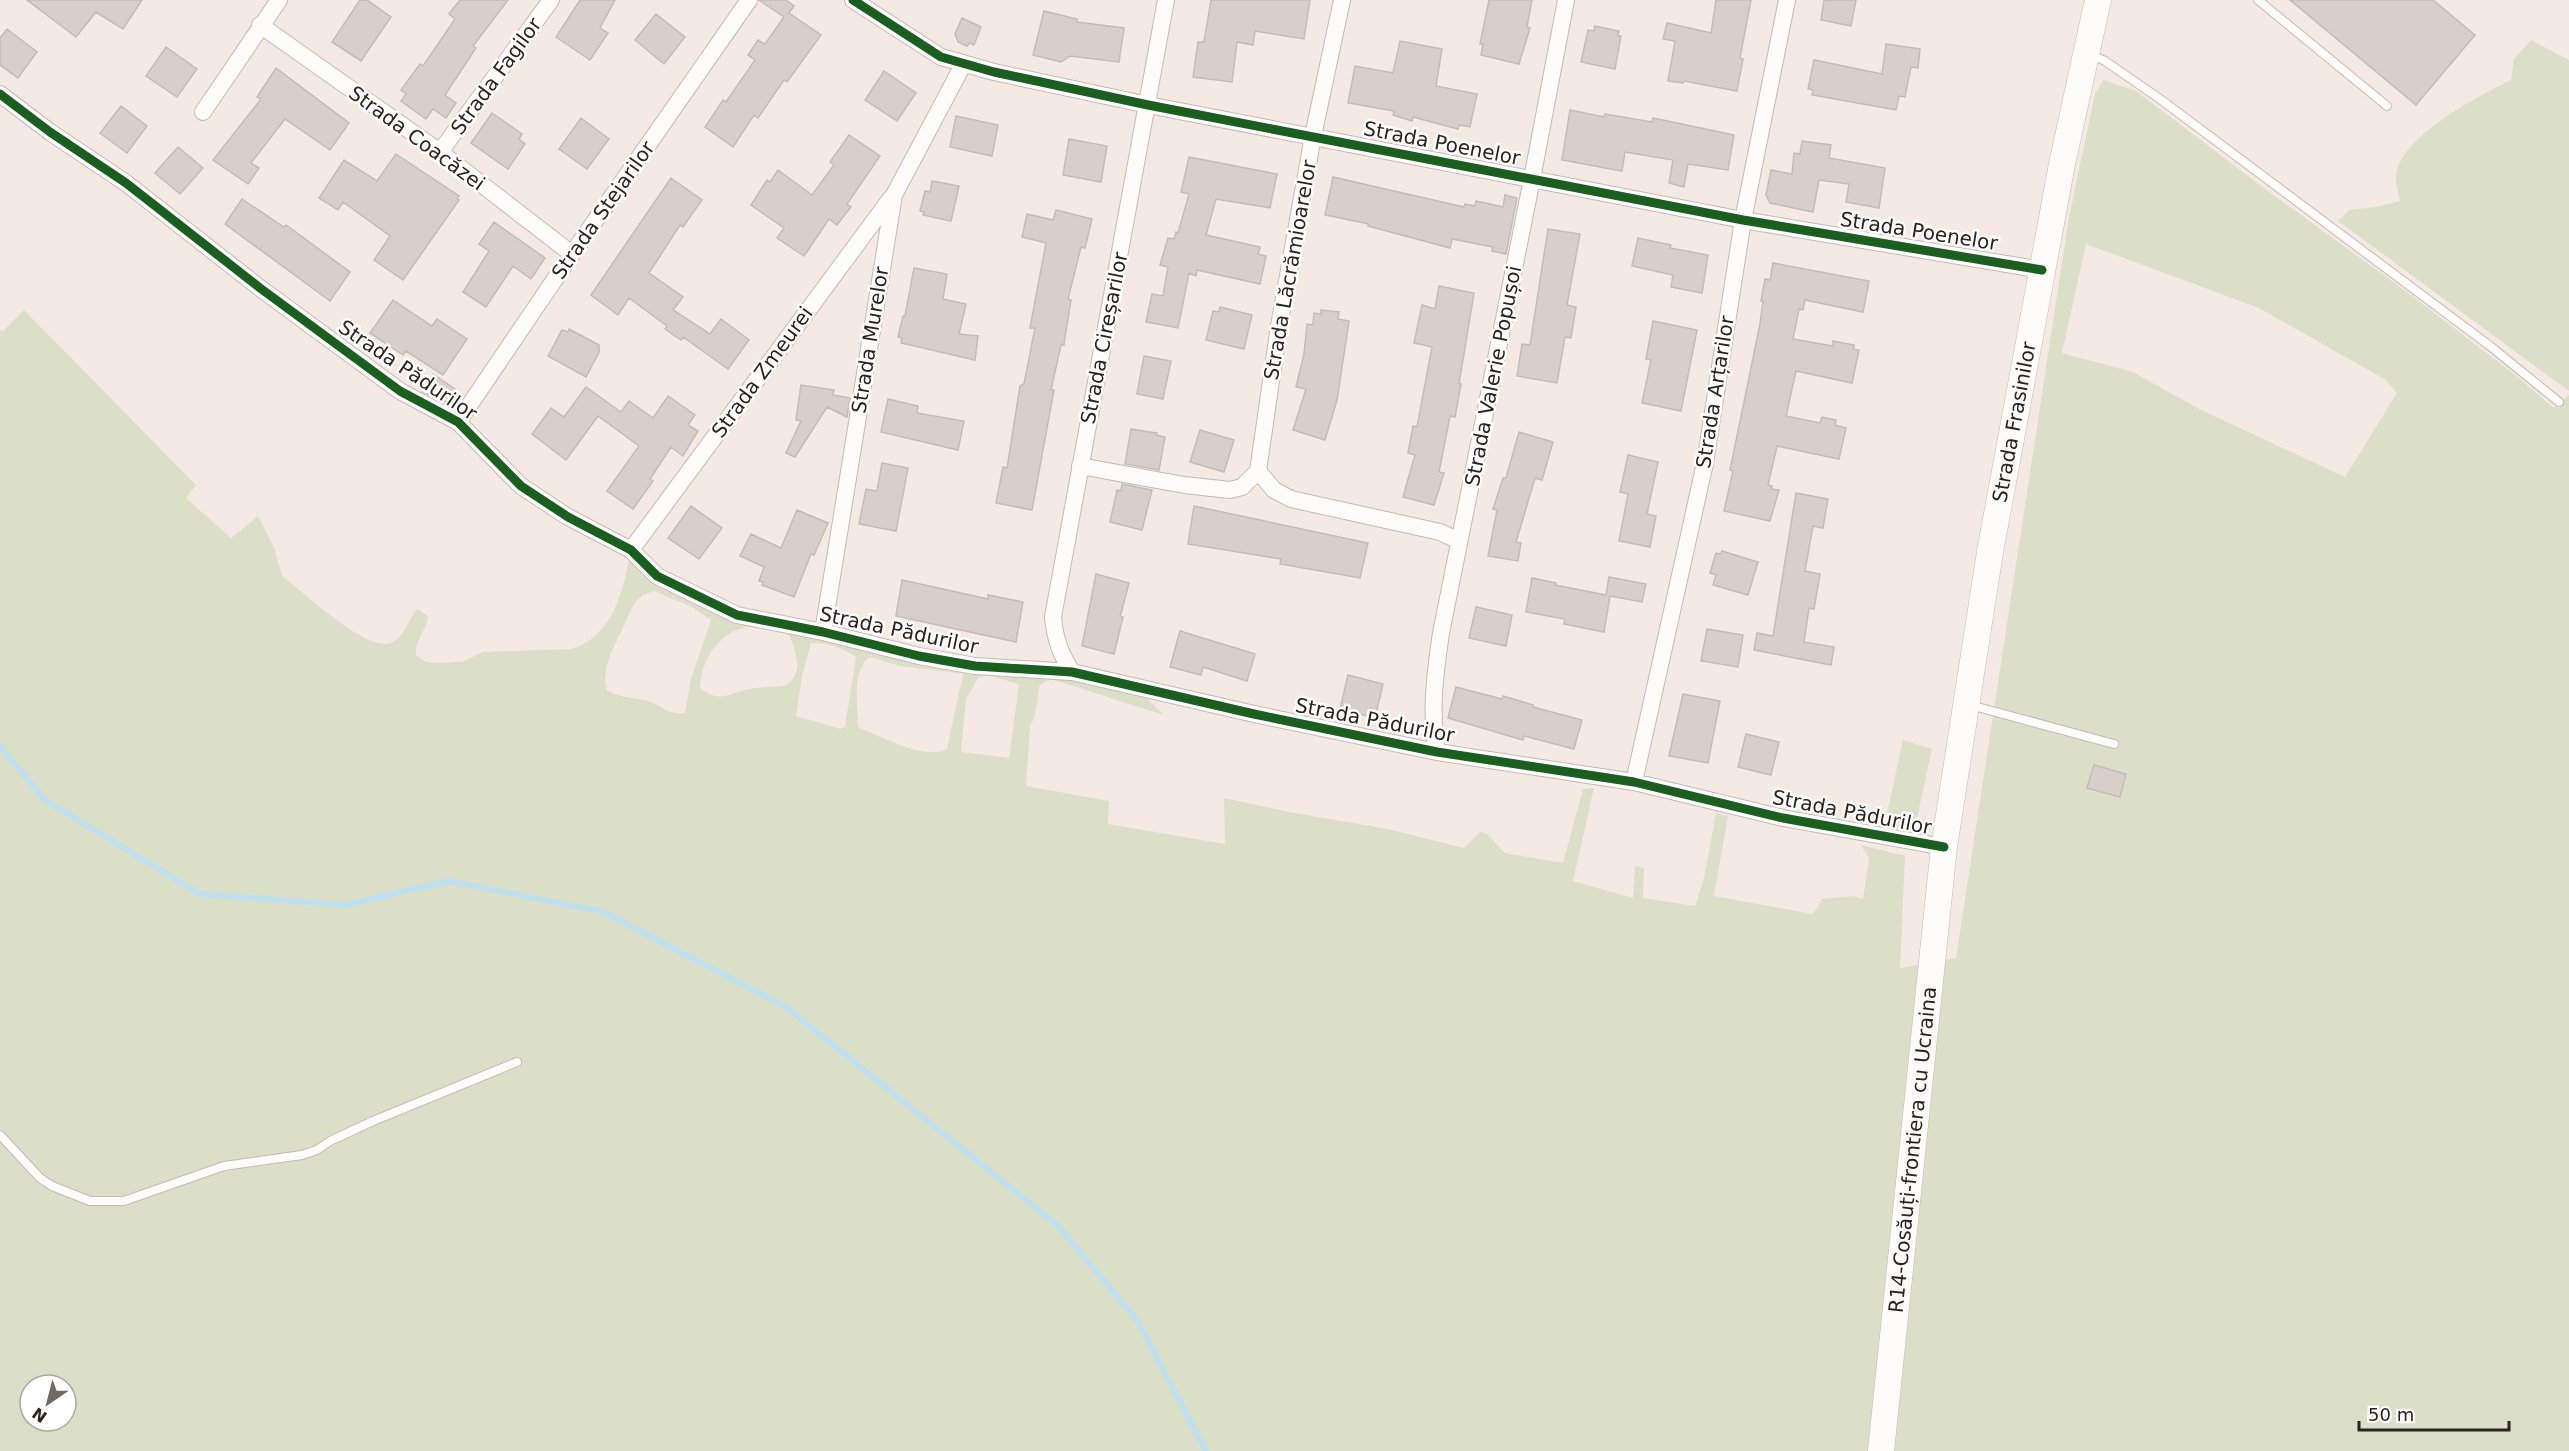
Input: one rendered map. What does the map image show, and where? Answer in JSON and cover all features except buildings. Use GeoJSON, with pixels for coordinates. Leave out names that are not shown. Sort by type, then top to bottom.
{"type":"FeatureCollection","features":[{"type":"Feature","properties":{"kind":"main road","name":"Strada Frasinilor"},"geometry":{"type":"LineString","coordinates":[[1944,848],[1990,552],[2062,164],[2098,0]]}},
{"type":"Feature","properties":{"kind":"main road","name":"R14-Cosăuți-frontiera cu Ucraina"},"geometry":{"type":"LineString","coordinates":[[1881,1451],[1944,848]]}},
{"type":"Feature","properties":{"kind":"street"},"geometry":{"type":"LineString","coordinates":[[203,112],[279,0]]}},
{"type":"Feature","properties":{"kind":"street","name":"Strada Fagilor"},"geometry":{"type":"LineString","coordinates":[[440,152],[551,0]]}},
{"type":"Feature","properties":{"kind":"street","name":"Strada Stejarilor"},"geometry":{"type":"LineString","coordinates":[[458,422],[749,0]]}},
{"type":"Feature","properties":{"kind":"street","name":"Strada Poenelor"},"geometry":{"type":"LineString","coordinates":[[853,0],[927,49],[941,57],[963,64],[1148,105],[1743,220],[2042,270]]}},
{"type":"Feature","properties":{"kind":"street","name":"Strada Cireșarilor"},"geometry":{"type":"LineString","coordinates":[[1072,672],[1055,638],[1053,617],[1166,0]]}},
{"type":"Feature","properties":{"kind":"street","name":"Strada Lăcrămioarelor"},"geometry":{"type":"LineString","coordinates":[[1258,471],[1279,326],[1313,136],[1342,0]]}},
{"type":"Feature","properties":{"kind":"street","name":"Strada Valerie Popușoi"},"geometry":{"type":"LineString","coordinates":[[1437,752],[1433,726],[1433,687],[1459,541],[1566,0]]}},
{"type":"Feature","properties":{"kind":"street","name":"Strada Arțarilor"},"geometry":{"type":"LineString","coordinates":[[1634,782],[1705,463],[1743,220],[1787,0]]}},
{"type":"Feature","properties":{"kind":"street","name":"Strada Coacăzei"},"geometry":{"type":"LineString","coordinates":[[260,25],[440,152],[572,254]]}},
{"type":"Feature","properties":{"kind":"street","name":"Strada Murelor"},"geometry":{"type":"LineString","coordinates":[[823,632],[894,195],[963,64]]}},
{"type":"Feature","properties":{"kind":"street","name":"Strada Pădurilor"},"geometry":{"type":"LineString","coordinates":[[0,94],[50,132],[126,183],[260,288],[400,391],[458,422],[521,486],[568,518],[631,550],[657,576],[737,615],[823,632],[919,656],[975,666],[1072,672],[1254,714],[1437,752],[1634,782],[1783,818],[1944,848]]}},
{"type":"Feature","properties":{"kind":"street","name":"Strada Zmeurei"},"geometry":{"type":"LineString","coordinates":[[631,550],[894,195]]}},
{"type":"Feature","properties":{"kind":"street"},"geometry":{"type":"LineString","coordinates":[[1080,466],[1184,485],[1230,490],[1242,487],[1258,471],[1274,490],[1291,499],[1440,532],[1459,541]]}},
{"type":"Feature","properties":{"kind":"lane"},"geometry":{"type":"LineString","coordinates":[[2258,0],[2387,106]]}},
{"type":"Feature","properties":{"kind":"lane"},"geometry":{"type":"LineString","coordinates":[[2087,53],[2105,60],[2170,106],[2490,346],[2559,402]]}},
{"type":"Feature","properties":{"kind":"lane"},"geometry":{"type":"LineString","coordinates":[[1966,704],[2115,744]]}},
{"type":"Feature","properties":{"kind":"lane"},"geometry":{"type":"LineString","coordinates":[[0,1135],[40,1178],[52,1186],[90,1202],[124,1201],[224,1166],[302,1155],[317,1150],[330,1141],[373,1121],[517,1062]]}},
{"type":"Feature","properties":{"kind":"green space"},"geometry":{"type":"Polygon","coordinates":[[[2531,40],[2569,60],[2569,391],[2338,221],[2349,210],[2400,201],[2396,178],[2400,163],[2410,148],[2424,133],[2461,107],[2511,80],[2514,59],[2531,40]]]}},
{"type":"Feature","properties":{"kind":"green space"},"geometry":{"type":"Polygon","coordinates":[[[2103,80],[2136,91],[2269,192],[2403,289],[2514,374],[2554,408],[2569,395],[2569,1451],[0,1451],[0,330],[2,332],[24,310],[196,485],[186,498],[231,538],[258,516],[274,547],[282,576],[336,620],[368,640],[382,644],[397,639],[417,609],[428,616],[416,649],[416,655],[426,662],[462,662],[483,652],[571,649],[584,644],[596,635],[613,612],[619,599],[629,557],[707,607],[1141,693],[1164,715],[1051,679],[1040,685],[1030,726],[1026,786],[1109,801],[1108,824],[1225,844],[1224,798],[1388,829],[1464,848],[1480,832],[1487,834],[1505,853],[1563,863],[1583,789],[1594,788],[1573,881],[1633,898],[1635,866],[1644,868],[1643,898],[1695,906],[1704,878],[1716,813],[1728,816],[1714,896],[1813,914],[1822,899],[1852,896],[1863,899],[1869,858],[1861,845],[1905,856],[1900,968],[1956,958],[2069,217],[2095,94],[2103,80]],[[2086,244],[2062,353],[2133,372],[2201,410],[2345,477],[2397,393],[2386,380],[2259,308],[2086,244]],[[654,591],[637,600],[630,612],[609,658],[606,689],[621,696],[648,701],[668,711],[685,713],[691,679],[711,620],[692,607],[654,591]],[[746,627],[736,630],[719,642],[708,658],[700,688],[714,695],[725,696],[750,689],[784,686],[791,682],[797,670],[797,663],[789,635],[772,628],[746,627]],[[811,643],[802,676],[796,716],[841,729],[845,726],[856,657],[834,646],[811,643]],[[870,657],[860,670],[857,689],[858,727],[916,750],[938,752],[947,749],[963,674],[900,666],[870,657]],[[987,675],[978,678],[966,699],[961,752],[1009,758],[1019,684],[987,675]]]}},
{"type":"Feature","properties":{"kind":"green space"},"geometry":{"type":"Polygon","coordinates":[[[1903,740],[1932,749],[1916,823],[1902,832],[1884,827],[1903,740]]]}},
{"type":"Feature","properties":{"kind":"waterway"},"geometry":{"type":"LineString","coordinates":[[0,746],[45,800],[200,894],[345,905],[449,881],[604,912],[786,1007],[1057,1225],[1137,1320],[1206,1451]]}},
{"type":"Feature","properties":{"kind":"cycle path"},"geometry":{"type":"LineString","coordinates":[[853,0],[941,57],[994,72],[1148,105],[1743,220],[2042,270]]}},
{"type":"Feature","properties":{"kind":"cycle path"},"geometry":{"type":"LineString","coordinates":[[0,94],[50,132],[126,183],[260,288],[400,391],[458,422],[521,486],[568,517],[631,550],[657,576],[737,615],[823,632],[919,656],[975,666],[1072,672],[1254,714],[1437,752],[1634,782],[1783,818],[1944,847]]}}]}
